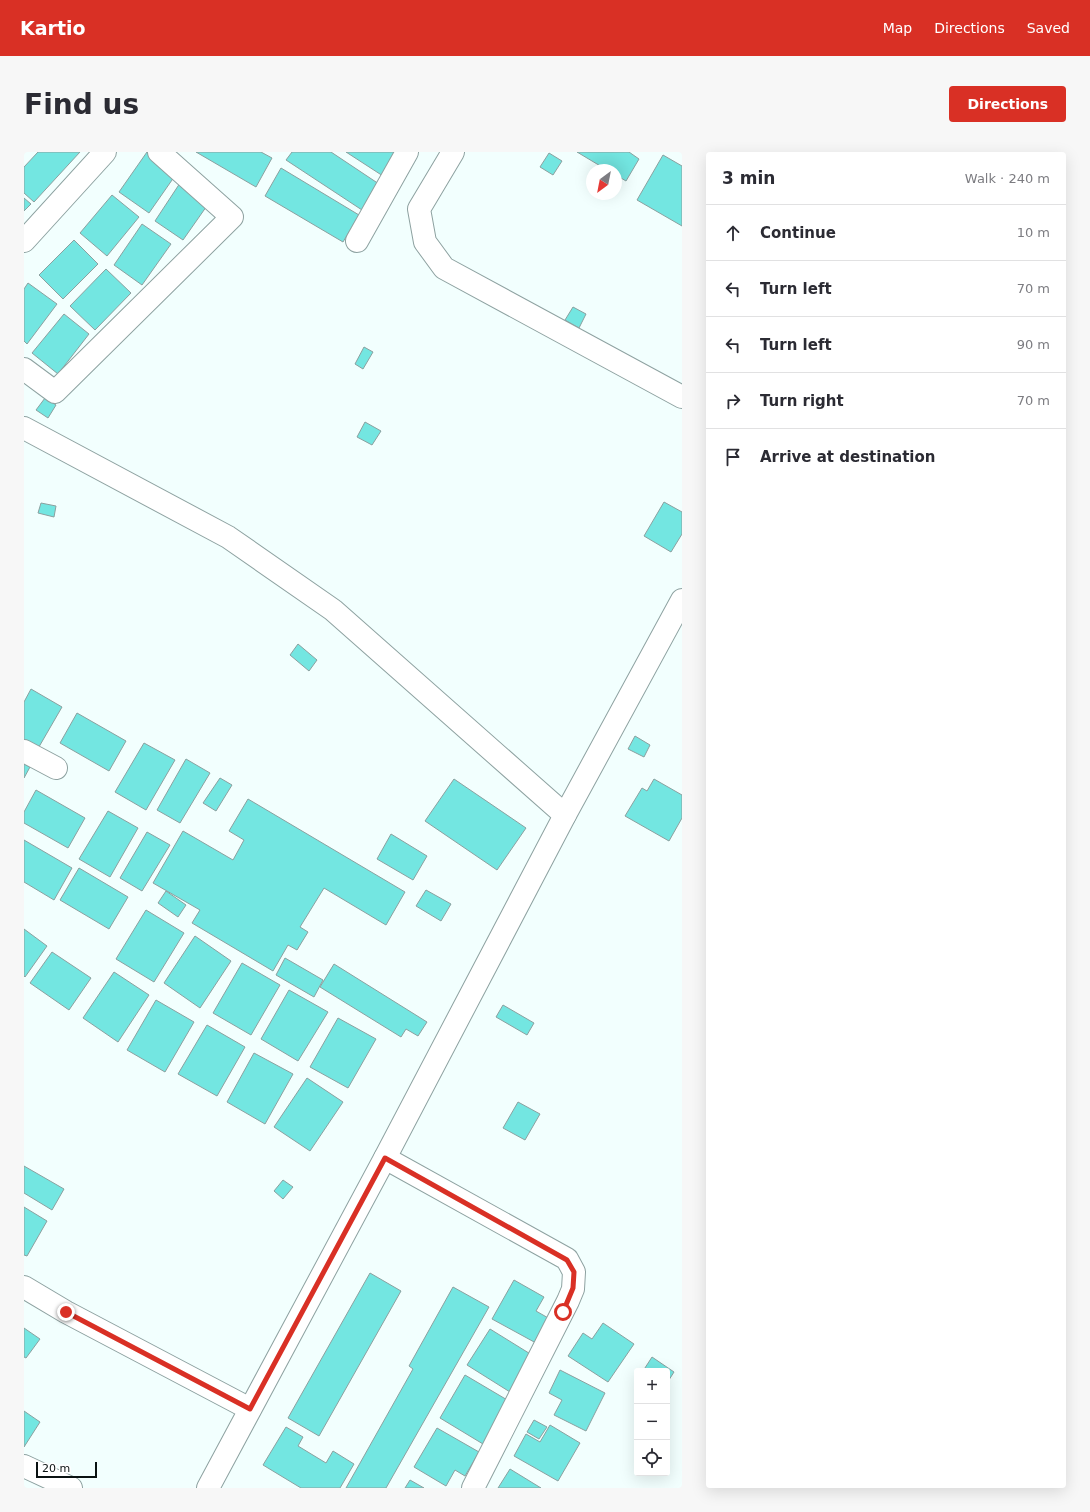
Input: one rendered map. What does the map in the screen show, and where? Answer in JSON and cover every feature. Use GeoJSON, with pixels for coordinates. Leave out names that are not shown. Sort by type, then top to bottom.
{"type":"FeatureCollection","features":[{"type":"Feature","properties":{"kind":"street"},"geometry":{"type":"LineString","coordinates":[[24,241],[105,152]]}},
{"type":"Feature","properties":{"kind":"street"},"geometry":{"type":"LineString","coordinates":[[24,369],[55,392],[232,218],[159,152]]}},
{"type":"Feature","properties":{"kind":"street"},"geometry":{"type":"LineString","coordinates":[[357,240],[407,152]]}},
{"type":"Feature","properties":{"kind":"street"},"geometry":{"type":"LineString","coordinates":[[452,152],[420,209],[425,242],[444,268],[682,398]]}},
{"type":"Feature","properties":{"kind":"street"},"geometry":{"type":"LineString","coordinates":[[24,428],[228,537],[333,610],[565,814]]}},
{"type":"Feature","properties":{"kind":"street"},"geometry":{"type":"LineString","coordinates":[[208,1488],[385,1158],[565,814],[682,600]]}},
{"type":"Feature","properties":{"kind":"street"},"geometry":{"type":"LineString","coordinates":[[24,751],[56,768]]}},
{"type":"Feature","properties":{"kind":"street"},"geometry":{"type":"LineString","coordinates":[[385,1158],[567,1260],[574,1272],[573,1288],[565,1307],[473,1488]]}},
{"type":"Feature","properties":{"kind":"street"},"geometry":{"type":"LineString","coordinates":[[24,1287],[66,1312],[250,1409]]}},
{"type":"Feature","properties":{"kind":"street"},"geometry":{"type":"LineString","coordinates":[[24,1466],[71,1488]]}},
{"type":"Feature","properties":{"kind":"building"},"geometry":{"type":"Polygon","coordinates":[[[38,152],[80,152],[34,202],[24,193],[24,167],[38,152]]]}},
{"type":"Feature","properties":{"kind":"building"},"geometry":{"type":"Polygon","coordinates":[[[147,152],[153,152],[179,170],[149,213],[119,192],[147,152]]]}},
{"type":"Feature","properties":{"kind":"building"},"geometry":{"type":"Polygon","coordinates":[[[196,152],[261,152],[272,158],[256,187],[196,152]]]}},
{"type":"Feature","properties":{"kind":"building"},"geometry":{"type":"Polygon","coordinates":[[[292,152],[331,152],[379,184],[362,210],[286,160],[292,152]]]}},
{"type":"Feature","properties":{"kind":"building"},"geometry":{"type":"Polygon","coordinates":[[[346,152],[398,152],[383,176],[346,152]]]}},
{"type":"Feature","properties":{"kind":"building"},"geometry":{"type":"Polygon","coordinates":[[[577,152],[629,152],[639,159],[626,181],[622,179],[622,164],[597,164],[577,152]]]}},
{"type":"Feature","properties":{"kind":"building"},"geometry":{"type":"Polygon","coordinates":[[[549,153],[562,161],[553,175],[540,167],[549,153]]]}},
{"type":"Feature","properties":{"kind":"building"},"geometry":{"type":"Polygon","coordinates":[[[663,155],[682,166],[682,226],[637,200],[663,155]]]}},
{"type":"Feature","properties":{"kind":"building"},"geometry":{"type":"Polygon","coordinates":[[[281,168],[359,215],[343,242],[265,196],[281,168]]]}},
{"type":"Feature","properties":{"kind":"building"},"geometry":{"type":"Polygon","coordinates":[[[182,180],[211,200],[183,240],[155,221],[182,180]]]}},
{"type":"Feature","properties":{"kind":"building"},"geometry":{"type":"Polygon","coordinates":[[[112,195],[139,217],[107,256],[80,233],[112,195]]]}},
{"type":"Feature","properties":{"kind":"building"},"geometry":{"type":"Polygon","coordinates":[[[24,198],[31,204],[24,211],[24,198]]]}},
{"type":"Feature","properties":{"kind":"building"},"geometry":{"type":"Polygon","coordinates":[[[142,224],[171,244],[142,285],[114,265],[142,224]]]}},
{"type":"Feature","properties":{"kind":"building"},"geometry":{"type":"Polygon","coordinates":[[[74,240],[98,264],[63,299],[39,275],[74,240]]]}},
{"type":"Feature","properties":{"kind":"building"},"geometry":{"type":"Polygon","coordinates":[[[106,269],[131,293],[95,330],[70,306],[106,269]]]}},
{"type":"Feature","properties":{"kind":"building"},"geometry":{"type":"Polygon","coordinates":[[[28,283],[57,304],[27,344],[24,341],[24,289],[28,283]]]}},
{"type":"Feature","properties":{"kind":"building"},"geometry":{"type":"Polygon","coordinates":[[[573,307],[586,314],[579,328],[565,320],[573,307]]]}},
{"type":"Feature","properties":{"kind":"building"},"geometry":{"type":"Polygon","coordinates":[[[64,314],[89,334],[58,374],[32,353],[64,314]]]}},
{"type":"Feature","properties":{"kind":"building"},"geometry":{"type":"Polygon","coordinates":[[[364,347],[373,352],[363,369],[355,364],[364,347]]]}},
{"type":"Feature","properties":{"kind":"building"},"geometry":{"type":"Polygon","coordinates":[[[45,398],[56,405],[48,418],[36,410],[45,398]]]}},
{"type":"Feature","properties":{"kind":"building"},"geometry":{"type":"Polygon","coordinates":[[[365,422],[381,431],[372,445],[357,437],[365,422]]]}},
{"type":"Feature","properties":{"kind":"building"},"geometry":{"type":"Polygon","coordinates":[[[664,502],[682,512],[682,534],[671,552],[644,536],[664,502]]]}},
{"type":"Feature","properties":{"kind":"building"},"geometry":{"type":"Polygon","coordinates":[[[41,503],[56,506],[54,517],[38,513],[41,503]]]}},
{"type":"Feature","properties":{"kind":"building"},"geometry":{"type":"Polygon","coordinates":[[[298,644],[317,660],[309,671],[290,655],[298,644]]]}},
{"type":"Feature","properties":{"kind":"building"},"geometry":{"type":"Polygon","coordinates":[[[31,689],[62,707],[36,752],[24,745],[24,702],[31,689]]]}},
{"type":"Feature","properties":{"kind":"building"},"geometry":{"type":"Polygon","coordinates":[[[77,713],[126,741],[109,771],[60,743],[77,713]]]}},
{"type":"Feature","properties":{"kind":"building"},"geometry":{"type":"Polygon","coordinates":[[[635,736],[650,745],[644,757],[628,749],[635,736]]]}},
{"type":"Feature","properties":{"kind":"building"},"geometry":{"type":"Polygon","coordinates":[[[144,743],[175,760],[146,810],[115,792],[144,743]]]}},
{"type":"Feature","properties":{"kind":"building"},"geometry":{"type":"Polygon","coordinates":[[[186,759],[210,773],[180,823],[157,810],[186,759]]]}},
{"type":"Feature","properties":{"kind":"building"},"geometry":{"type":"Polygon","coordinates":[[[24,764],[30,767],[24,778],[24,764]]]}},
{"type":"Feature","properties":{"kind":"building"},"geometry":{"type":"Polygon","coordinates":[[[220,778],[232,785],[216,811],[203,803],[220,778]]]}},
{"type":"Feature","properties":{"kind":"building"},"geometry":{"type":"Polygon","coordinates":[[[454,779],[526,828],[497,870],[425,821],[454,779]]]}},
{"type":"Feature","properties":{"kind":"building"},"geometry":{"type":"Polygon","coordinates":[[[654,779],[682,795],[682,818],[669,841],[625,816],[642,788],[647,791],[654,779]]]}},
{"type":"Feature","properties":{"kind":"building"},"geometry":{"type":"Polygon","coordinates":[[[36,790],[85,818],[68,848],[24,823],[24,812],[36,790]]]}},
{"type":"Feature","properties":{"kind":"building"},"geometry":{"type":"Polygon","coordinates":[[[248,799],[405,892],[386,925],[324,888],[300,927],[308,932],[297,950],[288,945],[273,971],[192,923],[200,910],[153,883],[183,831],[233,860],[244,840],[229,831],[248,799]]]}},
{"type":"Feature","properties":{"kind":"building"},"geometry":{"type":"Polygon","coordinates":[[[108,811],[138,828],[110,877],[79,859],[108,811]]]}},
{"type":"Feature","properties":{"kind":"building"},"geometry":{"type":"Polygon","coordinates":[[[147,832],[170,845],[142,891],[120,878],[147,832]]]}},
{"type":"Feature","properties":{"kind":"building"},"geometry":{"type":"Polygon","coordinates":[[[391,834],[427,856],[413,880],[377,859],[391,834]]]}},
{"type":"Feature","properties":{"kind":"building"},"geometry":{"type":"Polygon","coordinates":[[[24,840],[72,868],[54,900],[24,882],[24,840]]]}},
{"type":"Feature","properties":{"kind":"building"},"geometry":{"type":"Polygon","coordinates":[[[79,868],[128,897],[109,929],[60,900],[79,868]]]}},
{"type":"Feature","properties":{"kind":"building"},"geometry":{"type":"Polygon","coordinates":[[[426,890],[451,904],[441,921],[416,906],[426,890]]]}},
{"type":"Feature","properties":{"kind":"building"},"geometry":{"type":"Polygon","coordinates":[[[166,891],[186,905],[178,917],[158,903],[166,891]]]}},
{"type":"Feature","properties":{"kind":"building"},"geometry":{"type":"Polygon","coordinates":[[[146,910],[184,933],[154,982],[116,959],[146,910]]]}},
{"type":"Feature","properties":{"kind":"building"},"geometry":{"type":"Polygon","coordinates":[[[24,929],[47,946],[25,977],[24,976],[24,929]]]}},
{"type":"Feature","properties":{"kind":"building"},"geometry":{"type":"Polygon","coordinates":[[[195,936],[231,961],[200,1008],[164,983],[195,936]]]}},
{"type":"Feature","properties":{"kind":"building"},"geometry":{"type":"Polygon","coordinates":[[[52,952],[91,978],[69,1010],[30,983],[52,952]]]}},
{"type":"Feature","properties":{"kind":"building"},"geometry":{"type":"Polygon","coordinates":[[[285,958],[323,980],[314,997],[276,975],[285,958]]]}},
{"type":"Feature","properties":{"kind":"building"},"geometry":{"type":"Polygon","coordinates":[[[242,963],[280,985],[251,1035],[213,1013],[242,963]]]}},
{"type":"Feature","properties":{"kind":"building"},"geometry":{"type":"Polygon","coordinates":[[[334,964],[427,1022],[418,1036],[406,1029],[401,1037],[320,987],[334,964]]]}},
{"type":"Feature","properties":{"kind":"building"},"geometry":{"type":"Polygon","coordinates":[[[114,972],[149,995],[118,1042],[83,1018],[114,972]]]}},
{"type":"Feature","properties":{"kind":"building"},"geometry":{"type":"Polygon","coordinates":[[[289,990],[328,1012],[298,1061],[261,1039],[289,990]]]}},
{"type":"Feature","properties":{"kind":"building"},"geometry":{"type":"Polygon","coordinates":[[[156,1000],[194,1022],[165,1072],[127,1050],[156,1000]]]}},
{"type":"Feature","properties":{"kind":"building"},"geometry":{"type":"Polygon","coordinates":[[[503,1005],[534,1023],[527,1035],[496,1017],[503,1005]]]}},
{"type":"Feature","properties":{"kind":"building"},"geometry":{"type":"Polygon","coordinates":[[[338,1018],[376,1039],[348,1088],[310,1067],[338,1018]]]}},
{"type":"Feature","properties":{"kind":"building"},"geometry":{"type":"Polygon","coordinates":[[[207,1025],[245,1047],[217,1096],[178,1074],[207,1025]]]}},
{"type":"Feature","properties":{"kind":"building"},"geometry":{"type":"Polygon","coordinates":[[[254,1053],[293,1074],[265,1124],[227,1102],[254,1053]]]}},
{"type":"Feature","properties":{"kind":"building"},"geometry":{"type":"Polygon","coordinates":[[[307,1078],[343,1102],[310,1151],[274,1127],[307,1078]]]}},
{"type":"Feature","properties":{"kind":"building"},"geometry":{"type":"Polygon","coordinates":[[[518,1102],[540,1114],[525,1140],[503,1128],[518,1102]]]}},
{"type":"Feature","properties":{"kind":"building"},"geometry":{"type":"Polygon","coordinates":[[[24,1166],[64,1189],[52,1210],[24,1193],[24,1166]]]}},
{"type":"Feature","properties":{"kind":"building"},"geometry":{"type":"Polygon","coordinates":[[[283,1180],[293,1187],[283,1199],[274,1191],[283,1180]]]}},
{"type":"Feature","properties":{"kind":"building"},"geometry":{"type":"Polygon","coordinates":[[[24,1207],[47,1221],[27,1256],[24,1255],[24,1207]]]}},
{"type":"Feature","properties":{"kind":"building"},"geometry":{"type":"Polygon","coordinates":[[[370,1273],[401,1291],[319,1436],[288,1418],[370,1273]]]}},
{"type":"Feature","properties":{"kind":"building"},"geometry":{"type":"Polygon","coordinates":[[[514,1280],[544,1297],[536,1311],[550,1319],[536,1343],[492,1319],[514,1280]]]}},
{"type":"Feature","properties":{"kind":"building"},"geometry":{"type":"Polygon","coordinates":[[[453,1287],[489,1307],[386,1488],[346,1488],[413,1369],[409,1366],[453,1287]]]}},
{"type":"Feature","properties":{"kind":"building"},"geometry":{"type":"Polygon","coordinates":[[[603,1323],[634,1344],[608,1382],[568,1356],[583,1333],[592,1339],[603,1323]]]}},
{"type":"Feature","properties":{"kind":"building"},"geometry":{"type":"Polygon","coordinates":[[[24,1328],[40,1339],[26,1358],[24,1357],[24,1328]]]}},
{"type":"Feature","properties":{"kind":"building"},"geometry":{"type":"Polygon","coordinates":[[[490,1329],[532,1355],[510,1392],[467,1365],[490,1329]]]}},
{"type":"Feature","properties":{"kind":"building"},"geometry":{"type":"Polygon","coordinates":[[[652,1357],[668,1368],[645,1368],[652,1357]]]}},
{"type":"Feature","properties":{"kind":"building"},"geometry":{"type":"Polygon","coordinates":[[[670,1369],[674,1372],[670,1378],[670,1369]]]}},
{"type":"Feature","properties":{"kind":"building"},"geometry":{"type":"Polygon","coordinates":[[[560,1370],[605,1393],[586,1431],[554,1415],[562,1400],[549,1393],[560,1370]]]}},
{"type":"Feature","properties":{"kind":"building"},"geometry":{"type":"Polygon","coordinates":[[[465,1375],[509,1401],[483,1444],[440,1418],[465,1375]]]}},
{"type":"Feature","properties":{"kind":"building"},"geometry":{"type":"Polygon","coordinates":[[[24,1411],[40,1422],[24,1447],[24,1411]]]}},
{"type":"Feature","properties":{"kind":"building"},"geometry":{"type":"Polygon","coordinates":[[[534,1420],[547,1427],[539,1439],[527,1432],[534,1420]]]}},
{"type":"Feature","properties":{"kind":"building"},"geometry":{"type":"Polygon","coordinates":[[[550,1425],[580,1443],[558,1481],[514,1456],[526,1434],[540,1442],[550,1425]]]}},
{"type":"Feature","properties":{"kind":"building"},"geometry":{"type":"Polygon","coordinates":[[[286,1427],[303,1437],[298,1446],[326,1463],[333,1451],[354,1464],[340,1488],[301,1488],[263,1465],[286,1427]]]}},
{"type":"Feature","properties":{"kind":"building"},"geometry":{"type":"Polygon","coordinates":[[[437,1428],[479,1452],[465,1476],[455,1470],[446,1486],[414,1467],[437,1428]]]}},
{"type":"Feature","properties":{"kind":"building"},"geometry":{"type":"Polygon","coordinates":[[[510,1469],[541,1488],[498,1488],[510,1469]]]}},
{"type":"Feature","properties":{"kind":"building"},"geometry":{"type":"Polygon","coordinates":[[[410,1480],[424,1488],[405,1488],[410,1480]]]}},
{"type":"Feature","properties":{"kind":"route"},"geometry":{"type":"LineString","coordinates":[[66,1312],[250,1409],[385,1158],[567,1260],[574,1272],[573,1288],[563,1312]]}}]}
